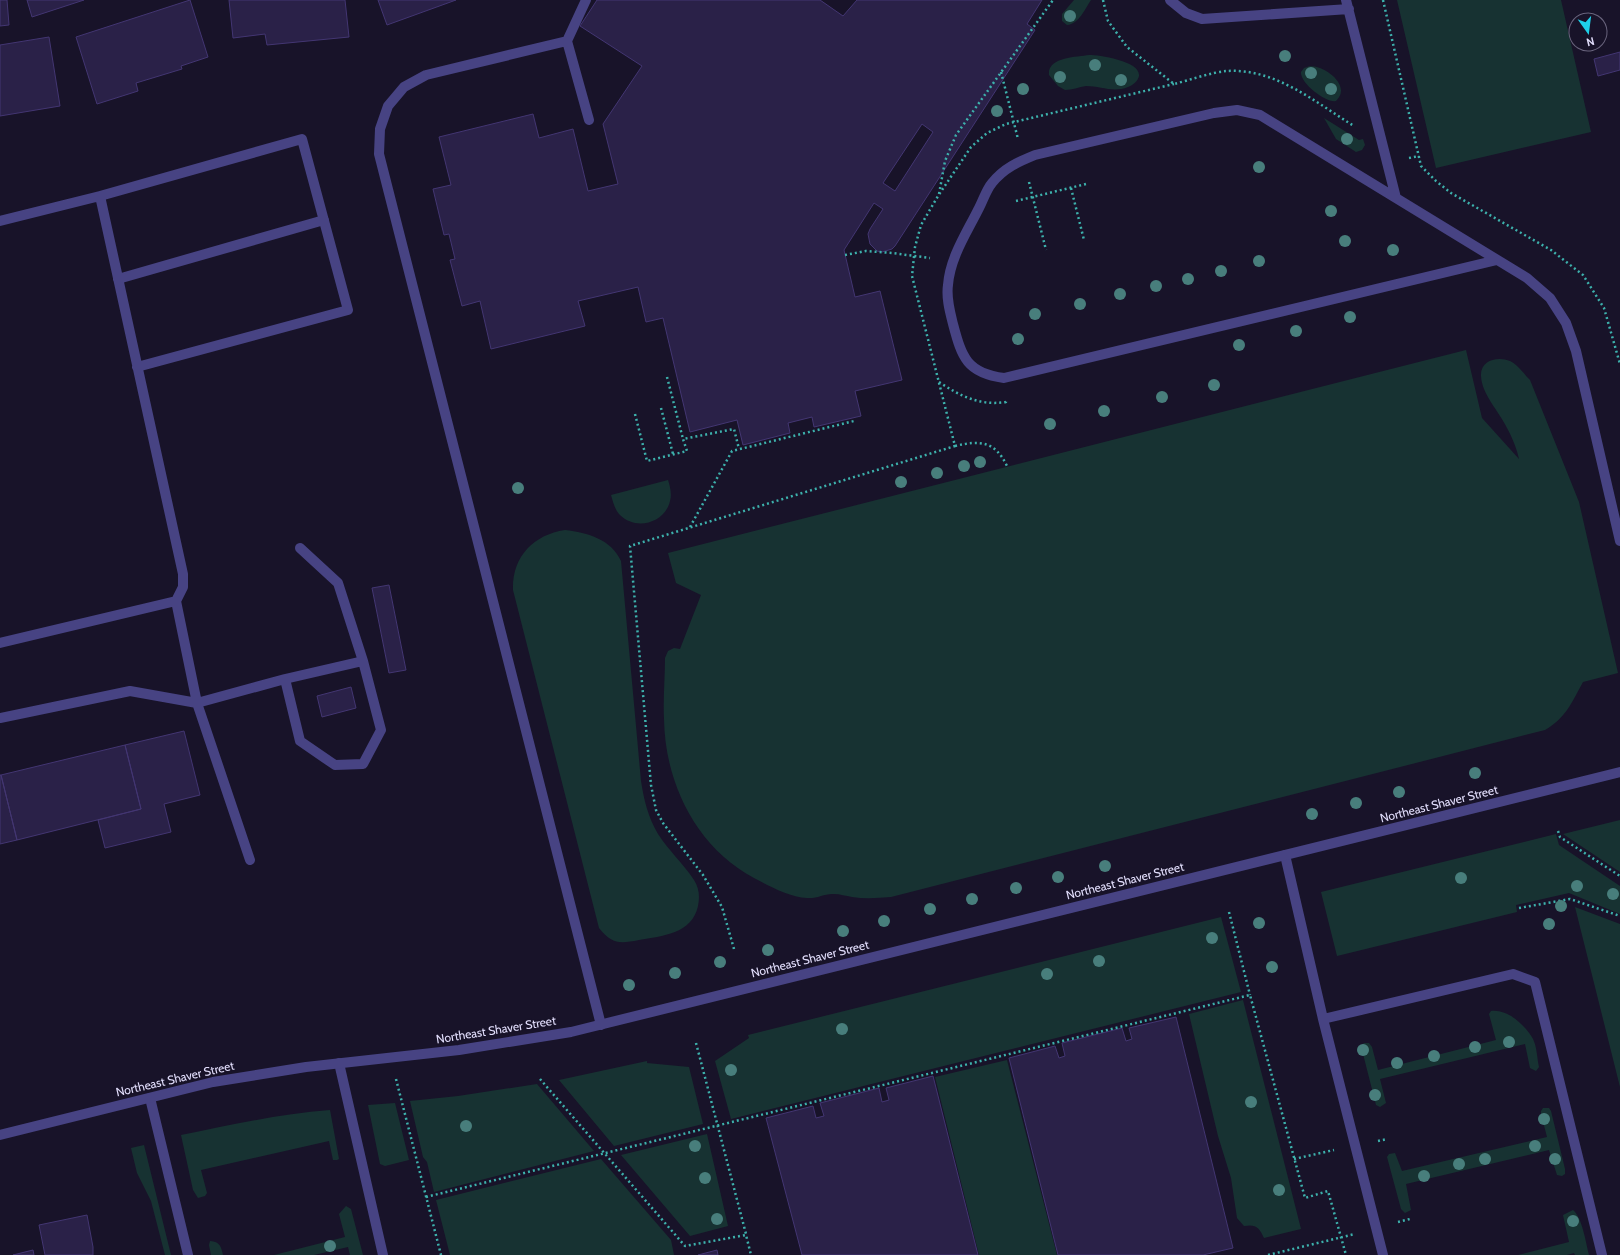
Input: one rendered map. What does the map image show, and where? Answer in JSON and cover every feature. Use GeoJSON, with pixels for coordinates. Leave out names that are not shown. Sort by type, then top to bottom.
{"type":"FeatureCollection","features":[{"type":"Feature","properties":{"kind":"street"},"geometry":{"type":"LineString","coordinates":[[586,0],[567,41],[589,120]]}},
{"type":"Feature","properties":{"kind":"street"},"geometry":{"type":"LineString","coordinates":[[1170,0],[1186,13],[1202,19],[1347,5],[1396,198]]}},
{"type":"Feature","properties":{"kind":"street"},"geometry":{"type":"LineString","coordinates":[[567,41],[426,75],[404,87],[388,106],[380,129],[379,154],[601,1025]]}},
{"type":"Feature","properties":{"kind":"street"},"geometry":{"type":"LineString","coordinates":[[1497,260],[1004,378],[989,376],[975,369],[964,357],[958,343],[950,311],[947,286],[953,261],[992,183],[1012,164],[1035,155],[1214,113],[1237,110],[1260,116],[1527,278],[1550,298],[1566,323],[1576,351],[1620,541]]}},
{"type":"Feature","properties":{"kind":"street"},"geometry":{"type":"LineString","coordinates":[[0,221],[100,196],[302,139],[348,310],[137,367]]}},
{"type":"Feature","properties":{"kind":"street"},"geometry":{"type":"LineString","coordinates":[[100,196],[183,574],[183,587],[176,601],[197,703],[250,860]]}},
{"type":"Feature","properties":{"kind":"street"},"geometry":{"type":"LineString","coordinates":[[118,279],[324,220]]}},
{"type":"Feature","properties":{"kind":"street"},"geometry":{"type":"LineString","coordinates":[[284,679],[300,741],[335,765],[363,764],[381,730],[363,661],[338,583],[300,548]]}},
{"type":"Feature","properties":{"kind":"street"},"geometry":{"type":"LineString","coordinates":[[0,643],[176,601]]}},
{"type":"Feature","properties":{"kind":"street"},"geometry":{"type":"LineString","coordinates":[[0,718],[130,691],[197,703],[284,679],[363,661]]}},
{"type":"Feature","properties":{"kind":"street","name":"Northeast Shaver Street"},"geometry":{"type":"LineString","coordinates":[[0,1135],[213,1082],[339,1063],[390,1058],[519,1041],[601,1025],[1620,772]]}},
{"type":"Feature","properties":{"kind":"street"},"geometry":{"type":"LineString","coordinates":[[1285,855],[1323,1019],[1383,1255]]}},
{"type":"Feature","properties":{"kind":"street"},"geometry":{"type":"LineString","coordinates":[[1323,1019],[1513,974],[1534,982],[1602,1255]]}},
{"type":"Feature","properties":{"kind":"street"},"geometry":{"type":"LineString","coordinates":[[339,1063],[383,1255]]}},
{"type":"Feature","properties":{"kind":"street"},"geometry":{"type":"LineString","coordinates":[[150,1098],[188,1255]]}},
{"type":"Feature","properties":{"kind":"path"},"geometry":{"type":"LineString","coordinates":[[938,196],[945,161],[956,135],[1053,0]]}},
{"type":"Feature","properties":{"kind":"path"},"geometry":{"type":"LineString","coordinates":[[1103,0],[1108,21],[1127,47],[1174,84]]}},
{"type":"Feature","properties":{"kind":"path"},"geometry":{"type":"LineString","coordinates":[[1383,0],[1421,166],[1451,193],[1551,250],[1583,275],[1604,308],[1620,364]]}},
{"type":"Feature","properties":{"kind":"path"},"geometry":{"type":"LineString","coordinates":[[1001,71],[1046,250]]}},
{"type":"Feature","properties":{"kind":"path"},"geometry":{"type":"LineString","coordinates":[[954,446],[912,276],[914,256],[921,225],[938,196],[971,147],[987,133],[1006,124],[1226,71],[1256,72],[1286,84],[1407,158],[1419,156]]}},
{"type":"Feature","properties":{"kind":"path"},"geometry":{"type":"LineString","coordinates":[[1016,201],[1086,184]]}},
{"type":"Feature","properties":{"kind":"path"},"geometry":{"type":"LineString","coordinates":[[1071,188],[1084,240]]}},
{"type":"Feature","properties":{"kind":"path"},"geometry":{"type":"LineString","coordinates":[[845,255],[866,251],[953,261]]}},
{"type":"Feature","properties":{"kind":"path"},"geometry":{"type":"LineString","coordinates":[[635,414],[647,461],[687,451],[667,377]]}},
{"type":"Feature","properties":{"kind":"path"},"geometry":{"type":"LineString","coordinates":[[661,408],[674,454]]}},
{"type":"Feature","properties":{"kind":"path"},"geometry":{"type":"LineString","coordinates":[[690,528],[732,451],[854,421]]}},
{"type":"Feature","properties":{"kind":"path"},"geometry":{"type":"LineString","coordinates":[[683,439],[734,429],[739,450]]}},
{"type":"Feature","properties":{"kind":"path"},"geometry":{"type":"LineString","coordinates":[[734,949],[722,907],[703,875],[663,823],[656,810],[651,785],[630,546],[954,446],[972,442],[984,443],[997,451],[1007,466]]}},
{"type":"Feature","properties":{"kind":"path"},"geometry":{"type":"LineString","coordinates":[[1558,831],[1560,838],[1620,876]]}},
{"type":"Feature","properties":{"kind":"path"},"geometry":{"type":"LineString","coordinates":[[1519,908],[1570,899],[1620,916]]}},
{"type":"Feature","properties":{"kind":"path"},"geometry":{"type":"LineString","coordinates":[[1229,912],[1305,1198],[1328,1191],[1346,1255]]}},
{"type":"Feature","properties":{"kind":"path"},"geometry":{"type":"LineString","coordinates":[[426,1197],[1250,995]]}},
{"type":"Feature","properties":{"kind":"path"},"geometry":{"type":"LineString","coordinates":[[696,1043],[751,1255]]}},
{"type":"Feature","properties":{"kind":"path"},"geometry":{"type":"LineString","coordinates":[[390,1058],[441,1255]]}},
{"type":"Feature","properties":{"kind":"path"},"geometry":{"type":"LineString","coordinates":[[540,1079],[685,1246],[746,1235]]}},
{"type":"Feature","properties":{"kind":"path"},"geometry":{"type":"LineString","coordinates":[[1268,1255],[1342,1238]]}},
{"type":"Feature","properties":{"kind":"green space"},"geometry":{"type":"Polygon","coordinates":[[[1074,0],[1091,0],[1078,19],[1067,25],[1062,21],[1062,14],[1074,0]]]}},
{"type":"Feature","properties":{"kind":"green space"},"geometry":{"type":"Polygon","coordinates":[[[1397,0],[1561,0],[1568,31],[1568,52],[1573,52],[1591,132],[1436,168],[1397,0]]]}},
{"type":"Feature","properties":{"kind":"green space"},"geometry":{"type":"Polygon","coordinates":[[[1089,55],[1101,56],[1127,63],[1138,71],[1139,76],[1132,85],[1123,89],[1086,86],[1065,90],[1058,86],[1049,75],[1050,69],[1058,61],[1071,57],[1089,55]]]}},
{"type":"Feature","properties":{"kind":"green space"},"geometry":{"type":"Polygon","coordinates":[[[1310,66],[1323,69],[1339,83],[1341,89],[1340,95],[1336,101],[1320,96],[1309,87],[1301,72],[1304,68],[1310,66]]]}},
{"type":"Feature","properties":{"kind":"green space"},"geometry":{"type":"Polygon","coordinates":[[[1324,118],[1359,140],[1363,139],[1365,145],[1362,150],[1356,152],[1336,139],[1324,118]]]}},
{"type":"Feature","properties":{"kind":"green space"},"geometry":{"type":"Polygon","coordinates":[[[1466,350],[1482,418],[1519,459],[1516,447],[1504,422],[1484,390],[1481,371],[1483,366],[1487,363],[1495,359],[1500,359],[1510,361],[1516,365],[1530,380],[1579,502],[1618,673],[1583,682],[1572,703],[1563,715],[1545,730],[891,897],[862,898],[838,894],[827,894],[814,898],[793,896],[779,891],[754,878],[734,865],[716,849],[700,831],[688,811],[670,766],[666,743],[664,711],[665,658],[668,651],[674,648],[680,649],[701,595],[676,583],[668,553],[1466,350]]]}},
{"type":"Feature","properties":{"kind":"green space"},"geometry":{"type":"Polygon","coordinates":[[[668,480],[671,498],[667,509],[656,519],[649,522],[634,523],[620,515],[614,506],[611,495],[668,480]]]}},
{"type":"Feature","properties":{"kind":"green space"},"geometry":{"type":"Polygon","coordinates":[[[565,530],[598,538],[617,553],[621,561],[641,781],[645,802],[658,834],[666,846],[690,874],[696,883],[699,892],[698,906],[695,915],[689,923],[683,928],[666,935],[632,941],[616,942],[608,937],[599,928],[513,590],[516,567],[527,550],[534,542],[543,537],[565,530]]]}},
{"type":"Feature","properties":{"kind":"green space"},"geometry":{"type":"Polygon","coordinates":[[[1620,820],[1620,872],[1563,834],[1620,820]]]}},
{"type":"Feature","properties":{"kind":"green space"},"geometry":{"type":"Polygon","coordinates":[[[1556,834],[1559,845],[1620,886],[1620,914],[1569,893],[1516,905],[1517,912],[1337,956],[1321,892],[1556,834]]]}},
{"type":"Feature","properties":{"kind":"green space"},"geometry":{"type":"Polygon","coordinates":[[[1575,907],[1620,924],[1620,1087],[1575,907]]]}},
{"type":"Feature","properties":{"kind":"green space"},"geometry":{"type":"Polygon","coordinates":[[[1221,917],[1241,992],[731,1119],[715,1061],[749,1038],[748,1035],[1221,917]]]}},
{"type":"Feature","properties":{"kind":"green space"},"geometry":{"type":"Polygon","coordinates":[[[1243,1000],[1301,1229],[1264,1238],[1257,1227],[1251,1225],[1244,1226],[1237,1218],[1231,1178],[1218,1136],[1189,1014],[1243,1000]]]}},
{"type":"Feature","properties":{"kind":"green space"},"geometry":{"type":"Polygon","coordinates":[[[1491,1011],[1497,1011],[1510,1015],[1521,1023],[1530,1034],[1536,1049],[1539,1067],[1536,1071],[1530,1068],[1525,1044],[1380,1079],[1386,1103],[1380,1107],[1376,1105],[1361,1046],[1364,1043],[1369,1043],[1372,1047],[1378,1070],[1496,1040],[1489,1014],[1491,1011]]]}},
{"type":"Feature","properties":{"kind":"green space"},"geometry":{"type":"Polygon","coordinates":[[[1007,1060],[1057,1255],[979,1255],[935,1077],[1007,1060]]]}},
{"type":"Feature","properties":{"kind":"green space"},"geometry":{"type":"Polygon","coordinates":[[[647,1061],[647,1063],[689,1067],[703,1124],[614,1146],[559,1080],[647,1061]]]}},
{"type":"Feature","properties":{"kind":"green space"},"geometry":{"type":"Polygon","coordinates":[[[537,1084],[594,1151],[434,1192],[427,1162],[423,1157],[410,1101],[458,1096],[537,1084]]]}},
{"type":"Feature","properties":{"kind":"green space"},"geometry":{"type":"Polygon","coordinates":[[[395,1103],[409,1160],[385,1166],[380,1164],[368,1105],[395,1103]]]}},
{"type":"Feature","properties":{"kind":"green space"},"geometry":{"type":"Polygon","coordinates":[[[1543,1108],[1549,1108],[1551,1111],[1565,1174],[1562,1176],[1557,1175],[1549,1150],[1406,1184],[1411,1210],[1405,1213],[1401,1209],[1387,1157],[1389,1154],[1395,1153],[1402,1171],[1547,1137],[1541,1114],[1543,1108]]]}},
{"type":"Feature","properties":{"kind":"green space"},"geometry":{"type":"Polygon","coordinates":[[[330,1110],[339,1159],[333,1160],[329,1141],[201,1170],[207,1193],[205,1196],[198,1198],[193,1190],[181,1135],[273,1117],[330,1110]]]}},
{"type":"Feature","properties":{"kind":"green space"},"geometry":{"type":"Polygon","coordinates":[[[707,1134],[728,1226],[690,1236],[621,1155],[707,1134]]]}},
{"type":"Feature","properties":{"kind":"green space"},"geometry":{"type":"Polygon","coordinates":[[[144,1145],[171,1255],[165,1255],[151,1201],[137,1173],[131,1148],[144,1145]]]}},
{"type":"Feature","properties":{"kind":"green space"},"geometry":{"type":"Polygon","coordinates":[[[601,1159],[671,1240],[674,1255],[450,1255],[436,1200],[601,1159]]]}},
{"type":"Feature","properties":{"kind":"green space"},"geometry":{"type":"Polygon","coordinates":[[[346,1206],[351,1209],[363,1255],[350,1255],[348,1247],[314,1255],[274,1255],[345,1237],[339,1214],[346,1206]]]}},
{"type":"Feature","properties":{"kind":"green space"},"geometry":{"type":"Polygon","coordinates":[[[1573,1210],[1579,1218],[1589,1255],[1575,1255],[1574,1253],[1567,1255],[1518,1255],[1569,1242],[1563,1215],[1573,1210]]]}},
{"type":"Feature","properties":{"kind":"green space"},"geometry":{"type":"Polygon","coordinates":[[[210,1241],[216,1242],[220,1245],[223,1255],[211,1255],[209,1245],[210,1241]]]}},
{"type":"Feature","properties":{"kind":"building"},"geometry":{"type":"Polygon","coordinates":[[[0,0],[7,0],[9,25],[0,26],[0,0]]]}},
{"type":"Feature","properties":{"kind":"building"},"geometry":{"type":"Polygon","coordinates":[[[27,0],[84,0],[32,17],[27,0]]]}},
{"type":"Feature","properties":{"kind":"building"},"geometry":{"type":"Polygon","coordinates":[[[190,0],[208,57],[181,66],[182,69],[136,83],[138,91],[97,104],[76,37],[190,0]]]}},
{"type":"Feature","properties":{"kind":"building"},"geometry":{"type":"Polygon","coordinates":[[[229,0],[345,0],[349,37],[267,45],[265,34],[233,38],[229,0]]]}},
{"type":"Feature","properties":{"kind":"building"},"geometry":{"type":"Polygon","coordinates":[[[378,0],[456,0],[387,25],[378,0]]]}},
{"type":"Feature","properties":{"kind":"building"},"geometry":{"type":"Polygon","coordinates":[[[597,0],[820,0],[843,16],[857,0],[1042,0],[1027,24],[1035,30],[895,246],[892,249],[882,252],[877,251],[870,244],[868,234],[883,209],[874,203],[844,250],[855,297],[880,291],[902,380],[855,391],[861,416],[814,427],[812,417],[788,423],[790,433],[743,445],[737,420],[690,432],[663,318],[646,322],[638,287],[578,301],[585,326],[491,349],[480,301],[462,306],[450,260],[455,259],[449,234],[444,235],[433,189],[451,185],[439,137],[533,114],[539,138],[573,129],[588,191],[618,184],[603,124],[642,66],[580,26],[597,0]],[[922,124],[883,183],[895,191],[933,132],[922,124]]]}},
{"type":"Feature","properties":{"kind":"building"},"geometry":{"type":"Polygon","coordinates":[[[49,37],[60,106],[0,116],[0,45],[49,37]]]}},
{"type":"Feature","properties":{"kind":"building"},"geometry":{"type":"Polygon","coordinates":[[[1620,52],[1620,70],[1598,76],[1594,59],[1620,52]]]}},
{"type":"Feature","properties":{"kind":"building"},"geometry":{"type":"Polygon","coordinates":[[[389,585],[406,670],[389,673],[372,588],[389,585]]]}},
{"type":"Feature","properties":{"kind":"building"},"geometry":{"type":"Polygon","coordinates":[[[351,687],[356,708],[322,717],[317,696],[351,687]]]}},
{"type":"Feature","properties":{"kind":"building"},"geometry":{"type":"Polygon","coordinates":[[[184,731],[200,795],[164,804],[171,832],[105,848],[98,820],[141,809],[125,745],[184,731]]]}},
{"type":"Feature","properties":{"kind":"building"},"geometry":{"type":"Polygon","coordinates":[[[125,745],[141,809],[17,840],[1,775],[125,745]]]}},
{"type":"Feature","properties":{"kind":"building"},"geometry":{"type":"Polygon","coordinates":[[[0,775],[17,840],[0,844],[0,775]]]}},
{"type":"Feature","properties":{"kind":"building"},"geometry":{"type":"Polygon","coordinates":[[[1176,1017],[1233,1248],[1203,1255],[1058,1255],[1009,1058],[1055,1046],[1059,1058],[1065,1056],[1062,1043],[1122,1028],[1126,1041],[1132,1039],[1129,1028],[1176,1017]]]}},
{"type":"Feature","properties":{"kind":"building"},"geometry":{"type":"Polygon","coordinates":[[[933,1076],[978,1255],[802,1255],[766,1118],[813,1106],[816,1118],[824,1116],[820,1103],[879,1088],[882,1102],[889,1100],[886,1088],[933,1076]]]}},
{"type":"Feature","properties":{"kind":"building"},"geometry":{"type":"Polygon","coordinates":[[[87,1215],[93,1255],[45,1255],[39,1225],[87,1215]]]}},
{"type":"Feature","properties":{"kind":"building"},"geometry":{"type":"Polygon","coordinates":[[[33,1250],[34,1255],[13,1255],[33,1250]]]}},
{"type":"Feature","properties":{"kind":"building"},"geometry":{"type":"Polygon","coordinates":[[[717,1250],[718,1255],[698,1255],[717,1250]]]}}]}
